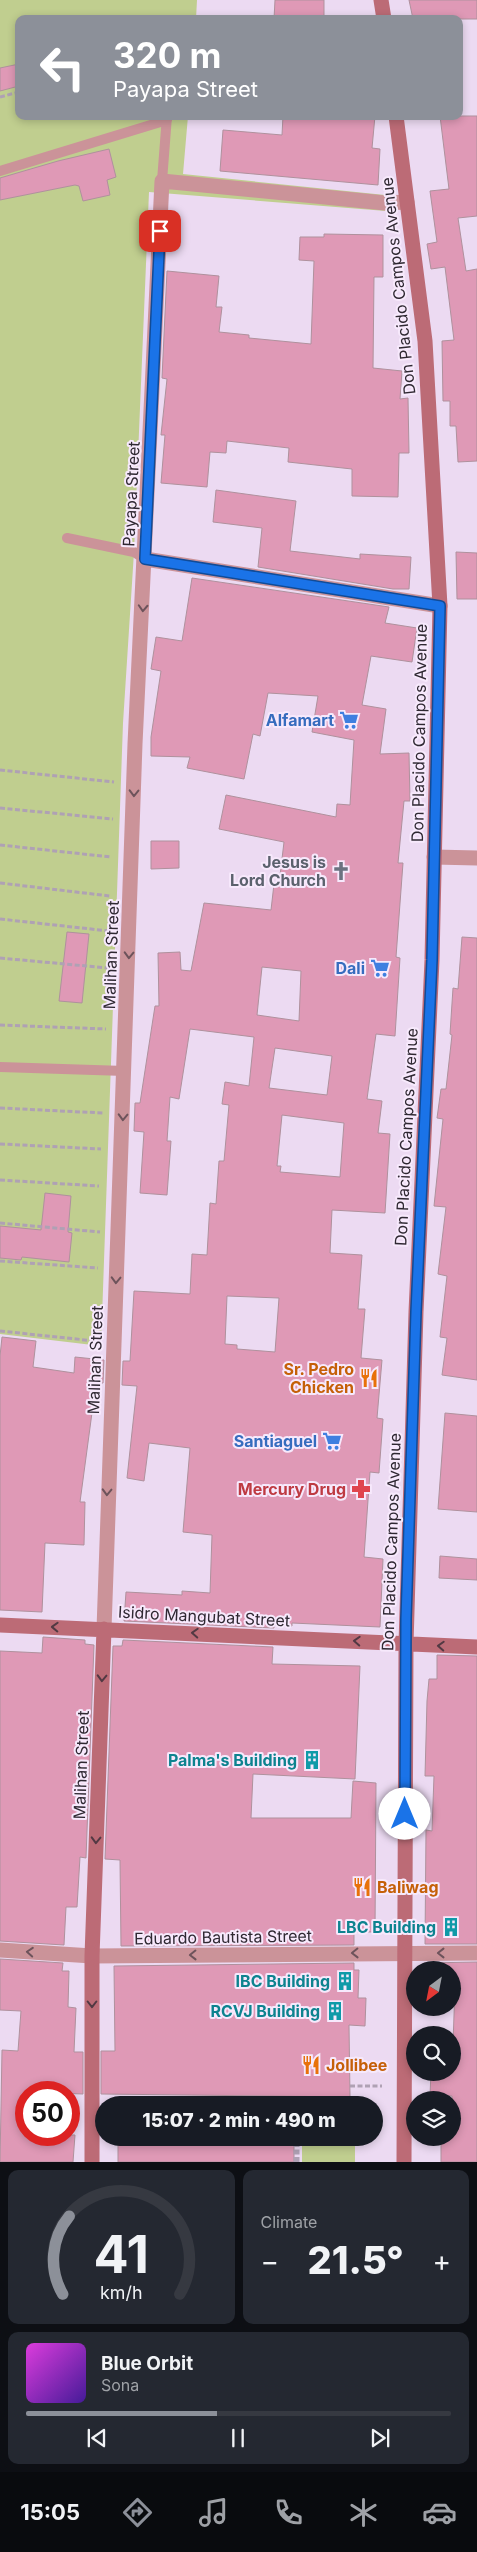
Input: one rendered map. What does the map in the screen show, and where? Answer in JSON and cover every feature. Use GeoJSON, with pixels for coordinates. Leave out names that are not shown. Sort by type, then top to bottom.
{"type":"FeatureCollection","features":[{"type":"Feature","properties":{"kind":"main road"},"geometry":{"type":"LineString","coordinates":[[381,0],[383,15]]}},
{"type":"Feature","properties":{"kind":"main road","name":"Don Placido Campos Avenue"},"geometry":{"type":"LineString","coordinates":[[397,120],[425,341],[440,606],[434,856],[406,1644],[404,2162]]}},
{"type":"Feature","properties":{"kind":"main road","name":"Isidro Mangubat Street"},"geometry":{"type":"LineString","coordinates":[[0,1624],[477,1647]]}},
{"type":"Feature","properties":{"kind":"main road","name":"Malihan Street"},"geometry":{"type":"LineString","coordinates":[[92,2162],[92,1956],[104,1629]]}},
{"type":"Feature","properties":{"kind":"street"},"geometry":{"type":"LineString","coordinates":[[162,187],[385,203],[407,202]]}},
{"type":"Feature","properties":{"kind":"street","name":"Payapa Street"},"geometry":{"type":"LineString","coordinates":[[162,187],[145,559],[440,606]]}},
{"type":"Feature","properties":{"kind":"street","name":"Malihan Street"},"geometry":{"type":"LineString","coordinates":[[104,1629],[134,785],[145,559]]}},
{"type":"Feature","properties":{"kind":"street"},"geometry":{"type":"LineString","coordinates":[[434,856],[477,858]]}},
{"type":"Feature","properties":{"kind":"street","name":"Eduardo Bautista Street"},"geometry":{"type":"LineString","coordinates":[[0,1950],[92,1956],[404,1952],[477,1953]]}},
{"type":"Feature","properties":{"kind":"lane"},"geometry":{"type":"LineString","coordinates":[[0,171],[161,120]]}},
{"type":"Feature","properties":{"kind":"lane"},"geometry":{"type":"LineString","coordinates":[[162,187],[167,120]]}},
{"type":"Feature","properties":{"kind":"lane"},"geometry":{"type":"LineString","coordinates":[[67,538],[134,552],[145,559]]}},
{"type":"Feature","properties":{"kind":"lane"},"geometry":{"type":"LineString","coordinates":[[0,1067],[125,1072]]}},
{"type":"Feature","properties":{"kind":"path"},"geometry":{"type":"LineString","coordinates":[[0,97],[15,93]]}},
{"type":"Feature","properties":{"kind":"path"},"geometry":{"type":"LineString","coordinates":[[0,770],[134,785]]}},
{"type":"Feature","properties":{"kind":"path"},"geometry":{"type":"LineString","coordinates":[[0,808],[133,821]]}},
{"type":"Feature","properties":{"kind":"path"},"geometry":{"type":"LineString","coordinates":[[0,845],[132,859]]}},
{"type":"Feature","properties":{"kind":"path"},"geometry":{"type":"LineString","coordinates":[[0,883],[131,898]]}},
{"type":"Feature","properties":{"kind":"path"},"geometry":{"type":"LineString","coordinates":[[0,919],[129,933]]}},
{"type":"Feature","properties":{"kind":"path"},"geometry":{"type":"LineString","coordinates":[[0,958],[128,970]]}},
{"type":"Feature","properties":{"kind":"path"},"geometry":{"type":"LineString","coordinates":[[0,1025],[126,1030]]}},
{"type":"Feature","properties":{"kind":"path"},"geometry":{"type":"LineString","coordinates":[[0,1108],[123,1114]]}},
{"type":"Feature","properties":{"kind":"path"},"geometry":{"type":"LineString","coordinates":[[0,1144],[122,1150]]}},
{"type":"Feature","properties":{"kind":"path"},"geometry":{"type":"LineString","coordinates":[[0,1180],[120,1187]]}},
{"type":"Feature","properties":{"kind":"path"},"geometry":{"type":"LineString","coordinates":[[0,1223],[118,1233]]}},
{"type":"Feature","properties":{"kind":"path"},"geometry":{"type":"LineString","coordinates":[[0,1260],[116,1270]]}},
{"type":"Feature","properties":{"kind":"path"},"geometry":{"type":"LineString","coordinates":[[0,1332],[113,1343]]}},
{"type":"Feature","properties":{"kind":"path"},"geometry":{"type":"LineString","coordinates":[[350,2086],[382,2086]]}},
{"type":"Feature","properties":{"kind":"path"},"geometry":{"type":"LineString","coordinates":[[296,2146],[297,2162]]}},
{"type":"Feature","properties":{"kind":"green space"},"geometry":{"type":"Polygon","coordinates":[[[0,0],[197,0],[196,15],[15,15],[15,120],[188,120],[183,174],[385,195],[386,211],[149,192],[134,552],[123,723],[101,1346],[0,1334],[0,0]]]}},
{"type":"Feature","properties":{"kind":"green space"},"geometry":{"type":"Polygon","coordinates":[[[302,2146],[355,2146],[355,2162],[302,2162],[302,2146]]]}},
{"type":"Feature","properties":{"kind":"building"},"geometry":{"type":"Polygon","coordinates":[[[275,0],[324,0],[324,15],[274,15],[275,0]]]}},
{"type":"Feature","properties":{"kind":"building"},"geometry":{"type":"Polygon","coordinates":[[[409,0],[477,0],[477,19],[463,19],[463,15],[412,15],[409,0]]]}},
{"type":"Feature","properties":{"kind":"building"},"geometry":{"type":"Polygon","coordinates":[[[15,65],[15,87],[0,91],[0,68],[15,65]]]}},
{"type":"Feature","properties":{"kind":"building"},"geometry":{"type":"Polygon","coordinates":[[[463,116],[477,116],[477,216],[458,218],[466,271],[477,269],[477,461],[458,462],[456,426],[450,426],[450,401],[443,401],[442,341],[454,340],[445,267],[431,269],[427,244],[437,242],[430,191],[449,189],[440,120],[463,120],[463,116]]]}},
{"type":"Feature","properties":{"kind":"building"},"geometry":{"type":"Polygon","coordinates":[[[283,120],[375,120],[372,148],[380,149],[378,185],[220,171],[223,130],[282,135],[283,120]]]}},
{"type":"Feature","properties":{"kind":"building"},"geometry":{"type":"Polygon","coordinates":[[[109,149],[116,177],[107,180],[110,195],[83,201],[79,186],[75,185],[0,200],[0,178],[58,161],[109,149]]]}},
{"type":"Feature","properties":{"kind":"building"},"geometry":{"type":"Polygon","coordinates":[[[324,234],[383,235],[383,277],[374,277],[373,368],[402,371],[400,399],[408,398],[409,453],[399,453],[398,497],[352,496],[352,469],[288,462],[289,448],[227,441],[226,453],[210,452],[207,487],[161,483],[165,435],[161,435],[167,379],[162,378],[167,271],[219,276],[216,307],[222,307],[219,332],[249,335],[249,338],[311,344],[314,261],[299,260],[300,237],[324,237],[324,234]]]}},
{"type":"Feature","properties":{"kind":"building"},"geometry":{"type":"Polygon","coordinates":[[[216,490],[296,501],[290,551],[360,559],[360,554],[411,557],[409,589],[393,589],[258,567],[262,528],[213,522],[216,490]]]}},
{"type":"Feature","properties":{"kind":"building"},"geometry":{"type":"Polygon","coordinates":[[[456,552],[477,553],[477,599],[457,599],[456,552]]]}},
{"type":"Feature","properties":{"kind":"building"},"geometry":{"type":"Polygon","coordinates":[[[192,578],[389,607],[385,623],[417,628],[412,662],[371,656],[362,705],[386,709],[380,754],[409,753],[410,801],[404,801],[398,863],[403,863],[396,957],[400,958],[395,1036],[376,1034],[367,1099],[382,1101],[378,1133],[390,1134],[385,1213],[332,1210],[330,1253],[362,1255],[358,1309],[365,1309],[361,1358],[382,1360],[377,1418],[383,1419],[379,1473],[370,1472],[364,1557],[383,1559],[380,1627],[292,1623],[292,1626],[274,1625],[274,1628],[124,1621],[126,1592],[182,1595],[182,1591],[210,1593],[212,1535],[183,1532],[190,1448],[149,1443],[144,1481],[127,1478],[137,1386],[122,1385],[123,1361],[130,1361],[134,1291],[190,1294],[192,1254],[207,1255],[210,1203],[216,1204],[219,1161],[224,1161],[229,1105],[222,1104],[225,1082],[249,1086],[254,1037],[190,1029],[179,1099],[170,1097],[167,1141],[171,1141],[167,1195],[140,1193],[144,1132],[134,1131],[135,1103],[140,1103],[155,1006],[159,1006],[158,953],[180,952],[181,970],[191,971],[204,903],[271,910],[274,884],[279,884],[284,842],[219,829],[226,795],[336,817],[337,804],[350,805],[354,740],[312,732],[318,696],[268,693],[260,736],[253,734],[244,779],[187,768],[190,757],[151,756],[151,737],[161,671],[151,669],[156,637],[182,641],[192,578]],[[262,967],[257,1015],[299,1021],[301,971],[262,967]],[[275,1048],[269,1088],[327,1095],[332,1056],[275,1048]],[[282,1115],[277,1166],[281,1166],[280,1172],[340,1177],[344,1123],[282,1115]],[[227,1296],[225,1344],[237,1345],[237,1349],[275,1352],[279,1298],[227,1296]]]}},
{"type":"Feature","properties":{"kind":"building"},"geometry":{"type":"Polygon","coordinates":[[[151,841],[179,841],[179,868],[151,869],[151,841]]]}},
{"type":"Feature","properties":{"kind":"building"},"geometry":{"type":"Polygon","coordinates":[[[67,932],[89,934],[82,1003],[59,1001],[67,932]]]}},
{"type":"Feature","properties":{"kind":"building"},"geometry":{"type":"Polygon","coordinates":[[[462,937],[477,938],[477,1380],[442,1375],[447,1338],[440,1337],[447,1276],[438,1274],[446,1207],[434,1206],[443,1119],[437,1118],[441,1089],[446,1089],[452,1035],[450,1034],[453,988],[458,989],[462,937]]]}},
{"type":"Feature","properties":{"kind":"building"},"geometry":{"type":"Polygon","coordinates":[[[45,1193],[71,1196],[68,1232],[72,1233],[69,1262],[22,1257],[21,1260],[0,1258],[0,1226],[41,1230],[45,1193]]]}},
{"type":"Feature","properties":{"kind":"building"},"geometry":{"type":"Polygon","coordinates":[[[2,1337],[36,1341],[33,1367],[74,1373],[75,1357],[104,1360],[103,1383],[96,1383],[80,1502],[85,1502],[84,1545],[45,1543],[42,1612],[0,1610],[0,1356],[2,1337]]]}},
{"type":"Feature","properties":{"kind":"building"},"geometry":{"type":"Polygon","coordinates":[[[445,1413],[477,1416],[477,1512],[438,1509],[445,1413]]]}},
{"type":"Feature","properties":{"kind":"building"},"geometry":{"type":"Polygon","coordinates":[[[440,1556],[477,1559],[477,1580],[439,1578],[440,1556]]]}},
{"type":"Feature","properties":{"kind":"building"},"geometry":{"type":"Polygon","coordinates":[[[43,1637],[85,1640],[85,1644],[94,1645],[86,1858],[80,1857],[77,1907],[66,1907],[64,1945],[0,1941],[0,1651],[42,1653],[43,1637]]]}},
{"type":"Feature","properties":{"kind":"building"},"geometry":{"type":"Polygon","coordinates":[[[123,1640],[273,1647],[272,1664],[360,1666],[355,1779],[253,1774],[251,1818],[351,1818],[353,1781],[376,1783],[375,1932],[354,1932],[354,1945],[121,1946],[120,1860],[105,1859],[113,1646],[122,1646],[123,1640]]]}},
{"type":"Feature","properties":{"kind":"building"},"geometry":{"type":"Polygon","coordinates":[[[437,1655],[477,1656],[477,1944],[425,1944],[426,1830],[432,1831],[434,1776],[425,1776],[427,1701],[429,1679],[437,1679],[437,1655]]]}},
{"type":"Feature","properties":{"kind":"building"},"geometry":{"type":"Polygon","coordinates":[[[0,1959],[63,1963],[62,1971],[69,1971],[68,2007],[76,2008],[74,2052],[83,2052],[83,2094],[80,2094],[80,2081],[15,2081],[15,2146],[74,2146],[73,2162],[0,2162],[2,2050],[18,2051],[21,2011],[0,2010],[0,1959]]]}},
{"type":"Feature","properties":{"kind":"building"},"geometry":{"type":"Polygon","coordinates":[[[461,1962],[477,1962],[477,2162],[441,2162],[441,2146],[461,2146],[461,2091],[430,2091],[431,2081],[461,2081],[461,2026],[454,2026],[454,2016],[461,2016],[461,1962]]]}},
{"type":"Feature","properties":{"kind":"building"},"geometry":{"type":"Polygon","coordinates":[[[354,1963],[354,1970],[359,1970],[358,1998],[366,1998],[365,2026],[349,2025],[350,2096],[101,2094],[101,2051],[115,2051],[114,1966],[354,1963]]]}},
{"type":"Feature","properties":{"kind":"building"},"geometry":{"type":"Polygon","coordinates":[[[118,2146],[294,2146],[294,2162],[118,2162],[118,2146]]]}},
{"type":"Feature","properties":{"kind":"place","name":"Alfamart"},"geometry":{"type":"Point","coordinates":[349,720]}},
{"type":"Feature","properties":{"kind":"place","name":"Jesus is Lord Church"},"geometry":{"type":"Point","coordinates":[341,871]}},
{"type":"Feature","properties":{"kind":"place","name":"Dali"},"geometry":{"type":"Point","coordinates":[380,968]}},
{"type":"Feature","properties":{"kind":"place","name":"Sr. Pedro Chicken"},"geometry":{"type":"Point","coordinates":[369,1378]}},
{"type":"Feature","properties":{"kind":"place","name":"Santiaguel"},"geometry":{"type":"Point","coordinates":[332,1441]}},
{"type":"Feature","properties":{"kind":"place","name":"Mercury Drug"},"geometry":{"type":"Point","coordinates":[361,1489]}},
{"type":"Feature","properties":{"kind":"place","name":"Palma's Building"},"geometry":{"type":"Point","coordinates":[312,1760]}},
{"type":"Feature","properties":{"kind":"place","name":"Baliwag"},"geometry":{"type":"Point","coordinates":[362,1887]}},
{"type":"Feature","properties":{"kind":"place","name":"LBC Building"},"geometry":{"type":"Point","coordinates":[451,1927]}},
{"type":"Feature","properties":{"kind":"place","name":"IBC Building"},"geometry":{"type":"Point","coordinates":[345,1981]}},
{"type":"Feature","properties":{"kind":"place","name":"RCVJ Building"},"geometry":{"type":"Point","coordinates":[335,2011]}},
{"type":"Feature","properties":{"kind":"place","name":"Jollibee"},"geometry":{"type":"Point","coordinates":[311,2065]}},
{"type":"Feature","properties":{"kind":"route"},"geometry":{"type":"LineString","coordinates":[[160,231],[145,559],[440,606],[432,960],[416,1312],[406,1619],[405,1814]]}}]}
